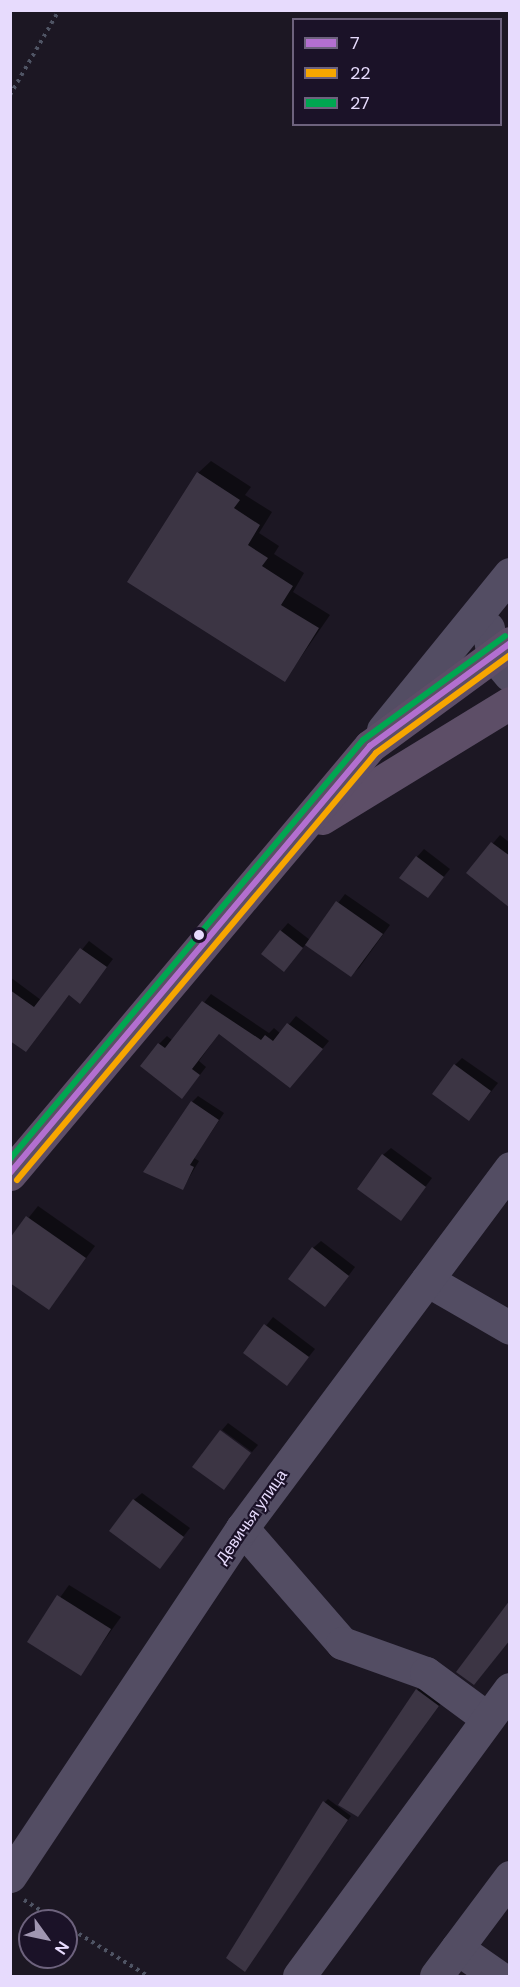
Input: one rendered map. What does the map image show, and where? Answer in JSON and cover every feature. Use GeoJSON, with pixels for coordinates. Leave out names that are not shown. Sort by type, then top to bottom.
{"type":"FeatureCollection","features":[{"type":"Feature","properties":{"kind":"main road"},"geometry":{"type":"LineString","coordinates":[[10,1174],[370,746],[504,658]]}},
{"type":"Feature","properties":{"kind":"main road"},"geometry":{"type":"LineString","coordinates":[[297,833],[510,703]]}},
{"type":"Feature","properties":{"kind":"street"},"geometry":{"type":"LineString","coordinates":[[370,746],[510,574]]}},
{"type":"Feature","properties":{"kind":"street"},"geometry":{"type":"LineString","coordinates":[[484,606],[504,658]]}},
{"type":"Feature","properties":{"kind":"street","name":"Девичья улица"},"geometry":{"type":"LineString","coordinates":[[15,1887],[242,1528],[510,1168]]}},
{"type":"Feature","properties":{"kind":"street"},"geometry":{"type":"LineString","coordinates":[[427,1280],[510,1328]]}},
{"type":"Feature","properties":{"kind":"street"},"geometry":{"type":"LineString","coordinates":[[242,1528],[342,1643],[426,1673],[487,1718]]}},
{"type":"Feature","properties":{"kind":"street"},"geometry":{"type":"LineString","coordinates":[[299,1977],[510,1689]]}},
{"type":"Feature","properties":{"kind":"street"},"geometry":{"type":"LineString","coordinates":[[436,1977],[510,1877]]}},
{"type":"Feature","properties":{"kind":"street"},"geometry":{"type":"LineString","coordinates":[[457,1948],[497,1977]]}},
{"type":"Feature","properties":{"kind":"path"},"geometry":{"type":"LineString","coordinates":[[10,95],[59,10]]}},
{"type":"Feature","properties":{"kind":"path"},"geometry":{"type":"LineString","coordinates":[[15,1887],[43,1909]]}},
{"type":"Feature","properties":{"kind":"path"},"geometry":{"type":"LineString","coordinates":[[78,1933],[148,1977]]}},
{"type":"Feature","properties":{"kind":"building"},"geometry":{"type":"Polygon","coordinates":[[[197,472],[240,500],[234,508],[260,525],[248,545],[268,558],[262,566],[293,586],[281,605],[319,628],[285,682],[127,582],[197,472]]]}},
{"type":"Feature","properties":{"kind":"building"},"geometry":{"type":"Polygon","coordinates":[[[491,842],[510,856],[510,908],[466,873],[491,842]]]}},
{"type":"Feature","properties":{"kind":"building"},"geometry":{"type":"Polygon","coordinates":[[[416,856],[444,877],[428,898],[399,878],[416,856]]]}},
{"type":"Feature","properties":{"kind":"building"},"geometry":{"type":"Polygon","coordinates":[[[336,901],[383,934],[351,977],[305,945],[336,901]]]}},
{"type":"Feature","properties":{"kind":"building"},"geometry":{"type":"Polygon","coordinates":[[[280,930],[303,948],[284,972],[261,954],[280,930]]]}},
{"type":"Feature","properties":{"kind":"building"},"geometry":{"type":"Polygon","coordinates":[[[80,948],[107,967],[80,1004],[69,995],[26,1052],[10,1041],[10,990],[34,1007],[80,948]]]}},
{"type":"Feature","properties":{"kind":"building"},"geometry":{"type":"Polygon","coordinates":[[[202,1001],[261,1040],[265,1035],[273,1041],[287,1023],[323,1049],[290,1088],[219,1034],[192,1069],[200,1075],[182,1099],[140,1066],[158,1043],[165,1048],[202,1001]]]}},
{"type":"Feature","properties":{"kind":"building"},"geometry":{"type":"Polygon","coordinates":[[[454,1064],[491,1091],[469,1121],[432,1094],[454,1064]]]}},
{"type":"Feature","properties":{"kind":"building"},"geometry":{"type":"Polygon","coordinates":[[[191,1101],[219,1120],[190,1165],[194,1167],[183,1190],[143,1172],[191,1101]]]}},
{"type":"Feature","properties":{"kind":"building"},"geometry":{"type":"Polygon","coordinates":[[[382,1154],[426,1187],[401,1221],[357,1189],[382,1154]]]}},
{"type":"Feature","properties":{"kind":"building"},"geometry":{"type":"Polygon","coordinates":[[[26,1216],[86,1258],[49,1310],[10,1283],[10,1238],[26,1216]]]}},
{"type":"Feature","properties":{"kind":"building"},"geometry":{"type":"Polygon","coordinates":[[[312,1247],[349,1276],[325,1307],[288,1279],[312,1247]]]}},
{"type":"Feature","properties":{"kind":"building"},"geometry":{"type":"Polygon","coordinates":[[[264,1324],[309,1357],[287,1386],[243,1353],[264,1324]]]}},
{"type":"Feature","properties":{"kind":"building"},"geometry":{"type":"Polygon","coordinates":[[[220,1430],[251,1453],[224,1490],[192,1467],[220,1430]]]}},
{"type":"Feature","properties":{"kind":"building"},"geometry":{"type":"Polygon","coordinates":[[[133,1499],[184,1537],[160,1569],[109,1531],[133,1499]]]}},
{"type":"Feature","properties":{"kind":"building"},"geometry":{"type":"Polygon","coordinates":[[[57,1595],[111,1629],[81,1676],[27,1642],[57,1595]]]}},
{"type":"Feature","properties":{"kind":"building"},"geometry":{"type":"Polygon","coordinates":[[[510,1600],[510,1640],[474,1685],[456,1672],[510,1600]]]}},
{"type":"Feature","properties":{"kind":"building"},"geometry":{"type":"Polygon","coordinates":[[[416,1689],[439,1706],[358,1817],[338,1805],[416,1689]]]}},
{"type":"Feature","properties":{"kind":"building"},"geometry":{"type":"Polygon","coordinates":[[[323,1801],[348,1820],[245,1972],[226,1958],[323,1801]]]}},
{"type":"Feature","properties":{"kind":"transit line","name":"27"},"geometry":{"type":"LineString","coordinates":[[10,1159],[363,740],[505,636]]}},
{"type":"Feature","properties":{"kind":"transit line","name":"7"},"geometry":{"type":"LineString","coordinates":[[10,1173],[370,746],[510,643]]}},
{"type":"Feature","properties":{"kind":"transit line","name":"22"},"geometry":{"type":"LineString","coordinates":[[17,1180],[376,753],[510,655]]}}]}
